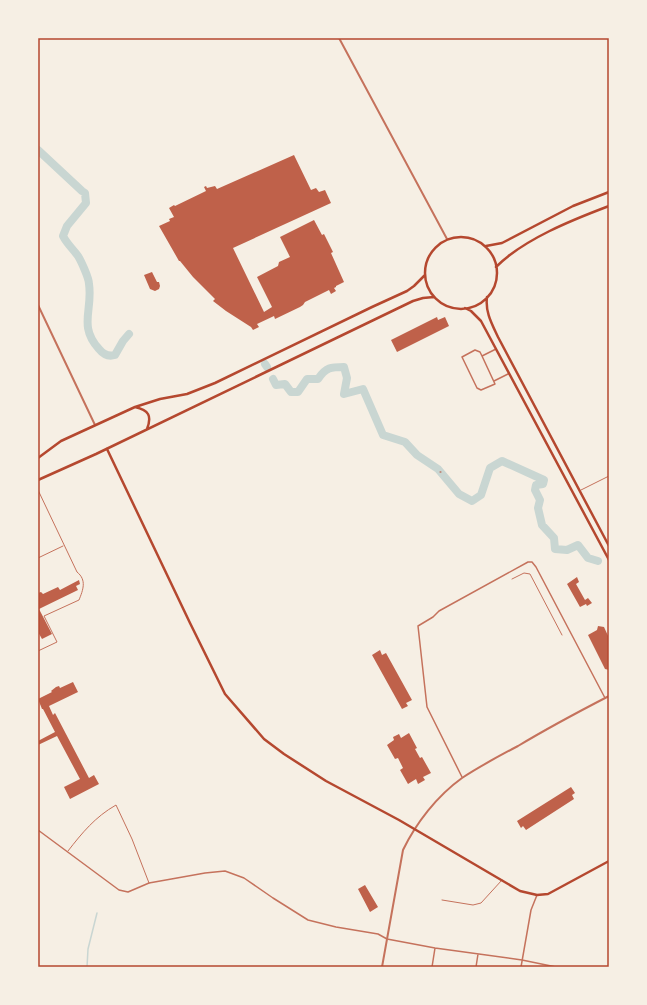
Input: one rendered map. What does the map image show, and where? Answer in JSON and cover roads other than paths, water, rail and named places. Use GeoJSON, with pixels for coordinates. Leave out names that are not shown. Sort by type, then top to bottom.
{"type":"FeatureCollection","features":[{"type":"Feature","properties":{"kind":"main road"},"geometry":{"type":"LineString","coordinates":[[486,246],[502,243],[573,206],[609,192]]}},
{"type":"Feature","properties":{"kind":"main road"},"geometry":{"type":"LineString","coordinates":[[605,193],[609,195]]}},
{"type":"Feature","properties":{"kind":"main road"},"geometry":{"type":"LineString","coordinates":[[496,267],[508,255],[542,236],[565,224],[609,206]]}},
{"type":"Feature","properties":{"kind":"main road"},"geometry":{"type":"LineString","coordinates":[[465,308],[473,306],[487,297],[493,288],[496,278],[496,267],[493,256],[486,246],[480,242],[468,237],[447,239],[436,247],[428,257],[425,275],[427,284],[434,297],[442,303],[449,306],[465,308],[471,311],[482,321],[609,560]]}},
{"type":"Feature","properties":{"kind":"main road"},"geometry":{"type":"LineString","coordinates":[[38,458],[61,441],[135,407],[196,391],[407,292],[425,275]]}},
{"type":"Feature","properties":{"kind":"main road"},"geometry":{"type":"LineString","coordinates":[[38,480],[147,430],[413,301],[434,297]]}},
{"type":"Feature","properties":{"kind":"main road"},"geometry":{"type":"LineString","coordinates":[[487,297],[488,315],[495,330],[609,546]]}},
{"type":"Feature","properties":{"kind":"main road"},"geometry":{"type":"LineString","coordinates":[[135,407],[143,409],[148,414],[149,421],[147,430]]}},
{"type":"Feature","properties":{"kind":"main road"},"geometry":{"type":"LineString","coordinates":[[107,449],[225,694],[264,739],[284,754],[326,781],[415,829],[520,891],[537,895],[548,894],[609,860]]}},
{"type":"Feature","properties":{"kind":"street"},"geometry":{"type":"LineString","coordinates":[[339,38],[447,239]]}},
{"type":"Feature","properties":{"kind":"street"},"geometry":{"type":"LineString","coordinates":[[38,304],[95,425]]}},
{"type":"Feature","properties":{"kind":"street"},"geometry":{"type":"LineString","coordinates":[[482,356],[496,349]]}},
{"type":"Feature","properties":{"kind":"street"},"geometry":{"type":"LineString","coordinates":[[494,381],[480,352],[475,350],[462,357],[477,388],[481,390],[495,384],[494,381],[509,374]]}},
{"type":"Feature","properties":{"kind":"street"},"geometry":{"type":"LineString","coordinates":[[463,778],[427,707],[418,626],[440,611],[511,571],[528,562],[532,562],[604,698]]}},
{"type":"Feature","properties":{"kind":"street"},"geometry":{"type":"LineString","coordinates":[[382,967],[403,850],[422,818],[440,798],[463,778],[549,728],[609,696]]}},
{"type":"Feature","properties":{"kind":"street"},"geometry":{"type":"LineString","coordinates":[[38,830],[119,890],[128,892],[149,883],[225,871],[244,878],[272,898],[308,920],[336,927],[378,934],[387,939],[435,948],[522,960],[556,967]]}},
{"type":"Feature","properties":{"kind":"street"},"geometry":{"type":"LineString","coordinates":[[521,967],[531,910],[537,895]]}},
{"type":"Feature","properties":{"kind":"street"},"geometry":{"type":"LineString","coordinates":[[432,967],[435,948]]}},
{"type":"Feature","properties":{"kind":"street"},"geometry":{"type":"LineString","coordinates":[[476,967],[478,954]]}},
{"type":"Feature","properties":{"kind":"lane"},"geometry":{"type":"LineString","coordinates":[[580,490],[609,476]]}},
{"type":"Feature","properties":{"kind":"lane"},"geometry":{"type":"LineString","coordinates":[[38,490],[77,572],[81,576],[84,586],[79,600],[44,616],[57,642],[38,651]]}},
{"type":"Feature","properties":{"kind":"lane"},"geometry":{"type":"LineString","coordinates":[[38,558],[64,545]]}},
{"type":"Feature","properties":{"kind":"lane"},"geometry":{"type":"LineString","coordinates":[[512,579],[524,573],[530,574],[562,635]]}},
{"type":"Feature","properties":{"kind":"lane"},"geometry":{"type":"LineString","coordinates":[[68,852],[84,830],[103,812],[116,805],[132,839],[149,883]]}},
{"type":"Feature","properties":{"kind":"lane"},"geometry":{"type":"LineString","coordinates":[[442,900],[473,906],[481,903],[502,880]]}},
{"type":"Feature","properties":{"kind":"waterway"},"geometry":{"type":"LineString","coordinates":[[38,150],[85,193],[86,203],[67,226],[63,236],[78,256],[89,281],[89,333],[99,349],[106,355],[112,356],[115,355],[129,334]]}},
{"type":"Feature","properties":{"kind":"waterway"},"geometry":{"type":"LineString","coordinates":[[273,379],[276,385],[285,384],[291,392],[298,392],[307,379],[318,379],[329,368],[344,367],[347,378],[344,394],[363,389],[383,435],[405,442],[417,455],[438,469],[459,494],[472,501],[481,495],[490,468],[502,461],[544,480],[543,484],[536,485],[535,490],[540,500],[538,508],[542,525],[554,538],[555,549],[567,550],[578,545],[588,558],[598,561]]}},
{"type":"Feature","properties":{"kind":"waterway"},"geometry":{"type":"LineString","coordinates":[[87,967],[88,949],[97,913]]}}]}
